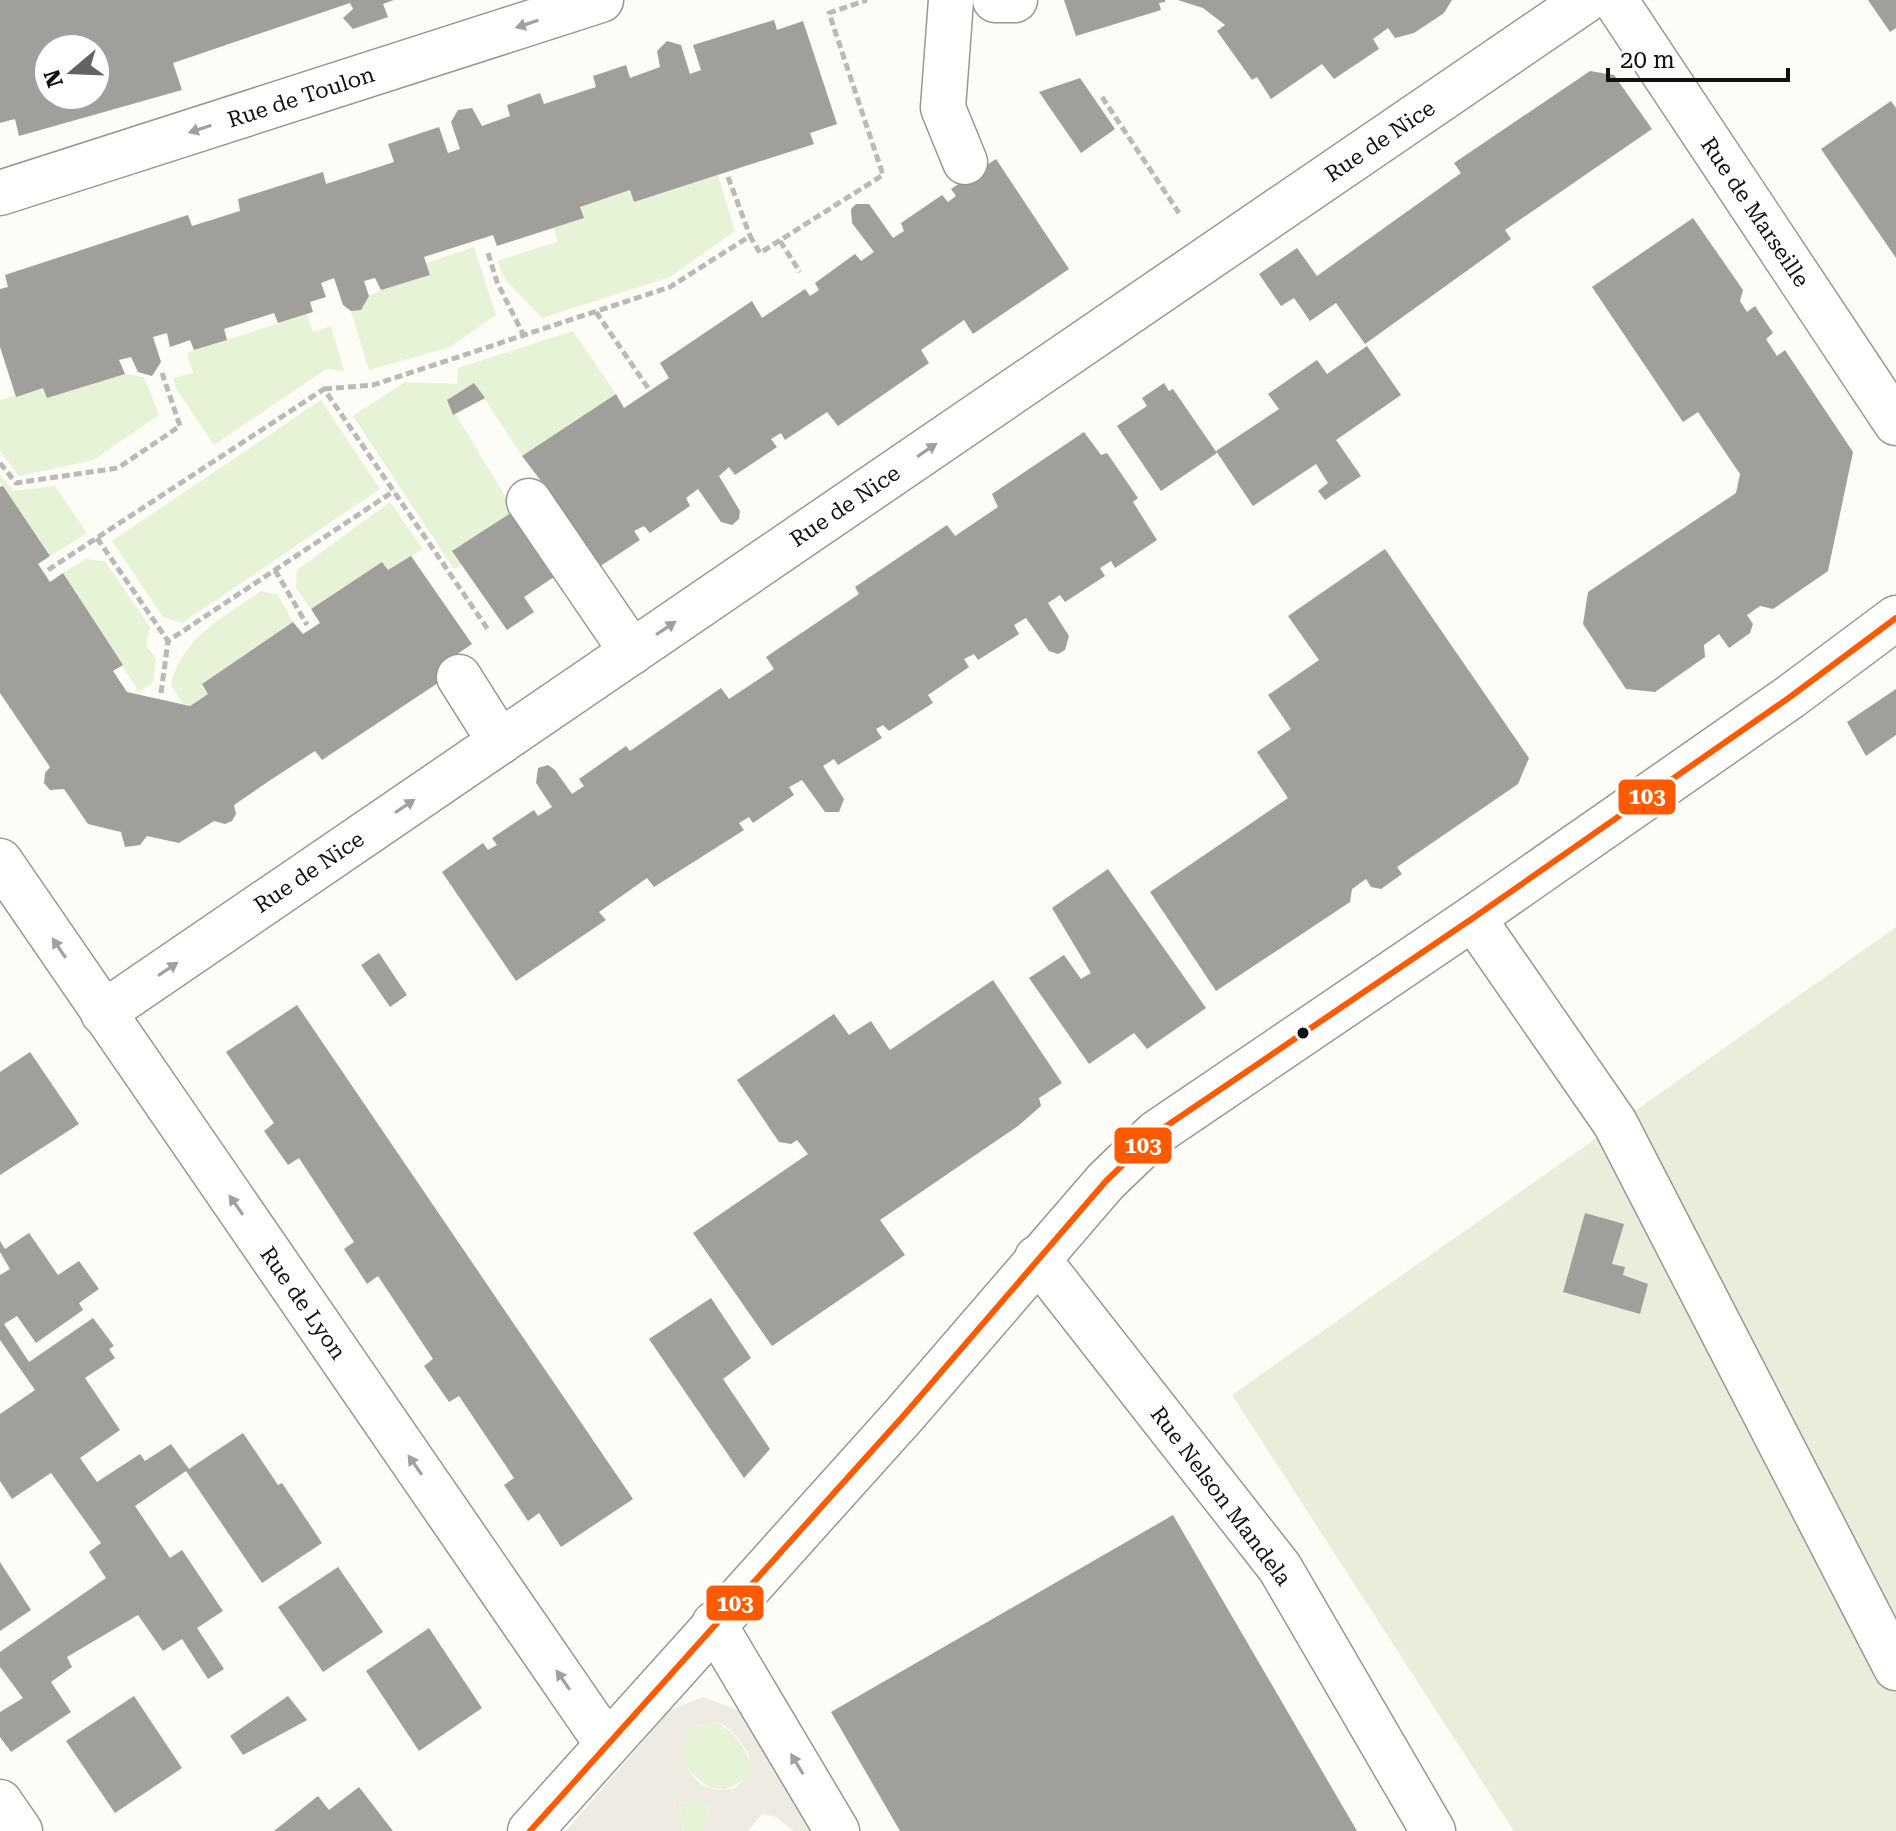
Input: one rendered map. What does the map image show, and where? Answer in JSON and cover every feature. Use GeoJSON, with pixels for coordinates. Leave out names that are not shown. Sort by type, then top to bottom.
{"type":"FeatureCollection","features":[{"type":"Feature","properties":{"kind":"street","name":"Rue de Toulon"},"geometry":{"type":"LineString","coordinates":[[0,193],[601,0]]}},
{"type":"Feature","properties":{"kind":"street"},"geometry":{"type":"LineString","coordinates":[[951,0],[943,108],[965,162]]}},
{"type":"Feature","properties":{"kind":"street"},"geometry":{"type":"LineString","coordinates":[[995,0],[1015,0]]}},
{"type":"Feature","properties":{"kind":"street","name":"Rue de Nice"},"geometry":{"type":"LineString","coordinates":[[103,1013],[1586,0]]}},
{"type":"Feature","properties":{"kind":"street","name":"Rue de Marseille"},"geometry":{"type":"LineString","coordinates":[[1615,0],[1896,423]]}},
{"type":"Feature","properties":{"kind":"street"},"geometry":{"type":"LineString","coordinates":[[529,501],[632,652]]}},
{"type":"Feature","properties":{"kind":"street"},"geometry":{"type":"LineString","coordinates":[[530,1831],[905,1414],[1037,1258],[1156,1133],[1473,918],[1790,697],[1896,618]]}},
{"type":"Feature","properties":{"kind":"street"},"geometry":{"type":"LineString","coordinates":[[459,677],[500,742]]}},
{"type":"Feature","properties":{"kind":"street","name":"Rue de Lyon"},"geometry":{"type":"LineString","coordinates":[[0,861],[607,1744]]}},
{"type":"Feature","properties":{"kind":"street"},"geometry":{"type":"LineString","coordinates":[[1473,918],[1615,1123],[1886,1622],[1896,1668]]}},
{"type":"Feature","properties":{"kind":"street","name":"Rue Nelson Mandela"},"geometry":{"type":"LineString","coordinates":[[1037,1258],[1280,1568],[1433,1831]]}},
{"type":"Feature","properties":{"kind":"street"},"geometry":{"type":"LineString","coordinates":[[714,1624],[837,1831]]}},
{"type":"Feature","properties":{"kind":"street"},"geometry":{"type":"LineString","coordinates":[[0,1802],[20,1831]]}},
{"type":"Feature","properties":{"kind":"path"},"geometry":{"type":"LineString","coordinates":[[728,177],[750,236],[760,253],[883,175],[829,13],[867,0]]}},
{"type":"Feature","properties":{"kind":"path"},"geometry":{"type":"LineString","coordinates":[[1102,97],[1171,201]]}},
{"type":"Feature","properties":{"kind":"path"},"geometry":{"type":"LineString","coordinates":[[48,570],[324,389],[373,385],[670,287],[750,236]]}},
{"type":"Feature","properties":{"kind":"path"},"geometry":{"type":"LineString","coordinates":[[780,241],[800,272]]}},
{"type":"Feature","properties":{"kind":"path"},"geometry":{"type":"LineString","coordinates":[[488,253],[497,282],[524,336]]}},
{"type":"Feature","properties":{"kind":"path"},"geometry":{"type":"LineString","coordinates":[[596,312],[648,388]]}},
{"type":"Feature","properties":{"kind":"path"},"geometry":{"type":"LineString","coordinates":[[0,463],[16,483],[118,468],[180,426],[162,373]]}},
{"type":"Feature","properties":{"kind":"path"},"geometry":{"type":"LineString","coordinates":[[324,389],[482,621]]}},
{"type":"Feature","properties":{"kind":"path"},"geometry":{"type":"LineString","coordinates":[[168,641],[394,491]]}},
{"type":"Feature","properties":{"kind":"path"},"geometry":{"type":"LineString","coordinates":[[97,538],[168,641],[161,693]]}},
{"type":"Feature","properties":{"kind":"path"},"geometry":{"type":"LineString","coordinates":[[275,570],[307,625]]}},
{"type":"Feature","properties":{"kind":"green space"},"geometry":{"type":"Polygon","coordinates":[[[718,175],[735,231],[670,277],[542,318],[505,279],[497,261],[557,242],[554,228],[583,218],[580,207],[630,190],[634,202],[718,175]]]}},
{"type":"Feature","properties":{"kind":"green space"},"geometry":{"type":"Polygon","coordinates":[[[474,247],[496,315],[450,347],[369,370],[351,311],[361,309],[369,296],[381,290],[430,275],[426,263],[474,247]]]}},
{"type":"Feature","properties":{"kind":"green space"},"geometry":{"type":"Polygon","coordinates":[[[307,314],[313,332],[331,326],[344,371],[326,369],[214,445],[177,390],[173,378],[193,373],[187,353],[307,314]]]}},
{"type":"Feature","properties":{"kind":"green space"},"geometry":{"type":"Polygon","coordinates":[[[573,331],[616,394],[522,456],[474,383],[447,400],[514,511],[463,565],[454,569],[353,416],[405,382],[457,384],[458,368],[573,331]]]}},
{"type":"Feature","properties":{"kind":"green space"},"geometry":{"type":"Polygon","coordinates":[[[125,374],[144,377],[159,415],[93,460],[19,476],[0,451],[0,400],[43,388],[47,398],[125,374]]]}},
{"type":"Feature","properties":{"kind":"green space"},"geometry":{"type":"Polygon","coordinates":[[[321,400],[380,489],[182,623],[163,617],[112,541],[321,400]]]}},
{"type":"Feature","properties":{"kind":"green space"},"geometry":{"type":"Polygon","coordinates":[[[0,474],[13,491],[55,486],[87,533],[50,556],[0,482],[0,474]]]}},
{"type":"Feature","properties":{"kind":"green space"},"geometry":{"type":"Polygon","coordinates":[[[390,502],[423,549],[388,570],[382,562],[311,609],[296,588],[297,570],[390,502]]]}},
{"type":"Feature","properties":{"kind":"green space"},"geometry":{"type":"Polygon","coordinates":[[[86,559],[105,561],[150,627],[146,645],[156,659],[153,682],[139,692],[63,573],[86,559]]]}},
{"type":"Feature","properties":{"kind":"green space"},"geometry":{"type":"Polygon","coordinates":[[[261,591],[278,595],[293,622],[202,684],[208,694],[190,706],[182,703],[171,685],[184,655],[218,620],[261,591]]]}},
{"type":"Feature","properties":{"kind":"green space"},"geometry":{"type":"Polygon","coordinates":[[[1896,927],[1896,1831],[1514,1831],[1232,1395],[1896,927]]]}},
{"type":"Feature","properties":{"kind":"green space"},"geometry":{"type":"Polygon","coordinates":[[[717,1722],[740,1743],[753,1772],[724,1789],[708,1786],[683,1764],[683,1741],[695,1726],[717,1722]]]}},
{"type":"Feature","properties":{"kind":"green space"},"geometry":{"type":"Polygon","coordinates":[[[679,1802],[710,1804],[703,1831],[683,1831],[679,1802]]]}},
{"type":"Feature","properties":{"kind":"shaded area"},"geometry":{"type":"Polygon","coordinates":[[[703,1697],[751,1715],[818,1831],[794,1831],[776,1817],[762,1814],[748,1831],[703,1831],[710,1804],[679,1802],[683,1831],[566,1831],[670,1710],[703,1697]],[[718,1722],[695,1726],[683,1741],[683,1764],[701,1785],[717,1790],[734,1789],[752,1771],[748,1752],[731,1730],[718,1722]]]}},
{"type":"Feature","properties":{"kind":"building"},"geometry":{"type":"Polygon","coordinates":[[[0,0],[394,0],[383,4],[388,17],[353,29],[343,18],[353,9],[350,3],[173,63],[182,90],[112,110],[112,32],[32,32],[32,112],[104,112],[19,136],[15,119],[0,123],[0,0]]]}},
{"type":"Feature","properties":{"kind":"building"},"geometry":{"type":"Polygon","coordinates":[[[1064,0],[1165,2],[1159,3],[1161,10],[1076,36],[1064,0]]]}},
{"type":"Feature","properties":{"kind":"building"},"geometry":{"type":"Polygon","coordinates":[[[1178,0],[1452,0],[1444,13],[1414,33],[1395,38],[1388,28],[1373,39],[1379,49],[1334,79],[1322,64],[1271,99],[1257,77],[1252,80],[1217,31],[1225,25],[1203,8],[1178,0]]]}},
{"type":"Feature","properties":{"kind":"building"},"geometry":{"type":"Polygon","coordinates":[[[1868,0],[1896,0],[1896,28],[1890,32],[1868,0]]]}},
{"type":"Feature","properties":{"kind":"building"},"geometry":{"type":"Polygon","coordinates":[[[774,20],[777,30],[803,21],[837,124],[810,133],[814,144],[634,202],[630,190],[580,207],[584,218],[497,246],[493,235],[424,257],[430,275],[381,290],[375,278],[364,281],[369,296],[361,310],[351,311],[343,305],[334,278],[321,283],[326,297],[310,302],[313,312],[278,323],[274,313],[224,329],[227,340],[194,350],[190,340],[170,347],[167,333],[153,337],[161,362],[152,376],[138,372],[131,357],[119,360],[125,374],[47,398],[43,388],[16,397],[0,347],[0,289],[8,287],[5,275],[188,215],[192,226],[240,211],[238,199],[323,172],[326,184],[394,162],[388,144],[439,127],[448,153],[460,149],[451,122],[458,110],[472,108],[482,126],[510,116],[507,105],[540,93],[544,104],[596,87],[593,76],[626,65],[630,78],[660,67],[657,51],[667,41],[681,45],[690,74],[701,70],[693,45],[774,20]]]}},
{"type":"Feature","properties":{"kind":"building"},"geometry":{"type":"Polygon","coordinates":[[[1590,71],[1614,75],[1652,129],[1505,230],[1511,239],[1365,344],[1336,303],[1310,321],[1294,298],[1281,306],[1259,274],[1297,248],[1317,276],[1461,173],[1454,163],[1590,71]]]}},
{"type":"Feature","properties":{"kind":"building"},"geometry":{"type":"Polygon","coordinates":[[[1080,78],[1115,129],[1081,153],[1039,92],[1080,78]]]}},
{"type":"Feature","properties":{"kind":"building"},"geometry":{"type":"Polygon","coordinates":[[[1891,101],[1896,108],[1896,258],[1821,149],[1891,101]]]}},
{"type":"Feature","properties":{"kind":"building"},"geometry":{"type":"Polygon","coordinates":[[[996,159],[1069,269],[973,334],[964,320],[921,350],[929,363],[838,426],[827,412],[785,440],[781,433],[771,439],[777,447],[735,475],[729,467],[719,476],[740,511],[739,519],[732,525],[721,522],[698,489],[686,498],[690,506],[650,533],[644,526],[634,531],[640,540],[599,567],[537,488],[544,485],[522,456],[616,394],[624,408],[669,378],[660,363],[752,301],[762,318],[805,289],[810,296],[819,290],[815,283],[855,254],[861,261],[874,252],[852,223],[851,209],[856,204],[869,204],[893,238],[904,231],[901,223],[942,195],[948,202],[956,196],[951,189],[996,159]]]}},
{"type":"Feature","properties":{"kind":"building"},"geometry":{"type":"Polygon","coordinates":[[[1693,218],[1743,290],[1740,301],[1747,312],[1755,306],[1773,333],[1766,339],[1777,356],[1785,350],[1853,452],[1828,571],[1773,609],[1760,606],[1747,615],[1753,624],[1750,633],[1729,648],[1719,634],[1704,645],[1705,657],[1655,692],[1626,689],[1583,624],[1588,592],[1736,493],[1740,474],[1698,412],[1683,422],[1592,287],[1693,218]]]}},
{"type":"Feature","properties":{"kind":"building"},"geometry":{"type":"Polygon","coordinates":[[[1367,346],[1401,395],[1336,440],[1361,476],[1325,500],[1318,491],[1328,483],[1316,464],[1253,506],[1216,451],[1279,409],[1268,394],[1317,360],[1327,374],[1367,346]]]}},
{"type":"Feature","properties":{"kind":"building"},"geometry":{"type":"Polygon","coordinates":[[[474,383],[485,398],[453,415],[447,400],[474,383]]]}},
{"type":"Feature","properties":{"kind":"building"},"geometry":{"type":"Polygon","coordinates":[[[1164,383],[1169,391],[1173,389],[1217,453],[1161,491],[1117,426],[1147,406],[1142,398],[1164,383]]]}},
{"type":"Feature","properties":{"kind":"building"},"geometry":{"type":"Polygon","coordinates":[[[1084,432],[1101,455],[1107,453],[1138,498],[1133,502],[1157,540],[1115,568],[1111,561],[1100,568],[1105,576],[1065,602],[1060,595],[1048,603],[1069,636],[1065,650],[1058,654],[1049,651],[1026,618],[1014,625],[1019,634],[978,660],[974,654],[964,659],[969,667],[928,695],[933,703],[889,731],[883,725],[876,729],[882,738],[838,765],[834,759],[823,766],[844,799],[839,812],[825,812],[802,780],[789,787],[794,795],[753,823],[749,817],[739,823],[744,830],[654,887],[647,878],[599,912],[606,920],[516,981],[442,872],[483,843],[488,850],[497,845],[492,838],[534,810],[538,816],[552,807],[536,783],[538,768],[548,765],[555,770],[572,794],[584,786],[579,779],[626,746],[630,751],[721,688],[729,699],[774,669],[766,657],[859,594],[855,587],[947,525],[955,536],[998,507],[992,494],[1084,432]]]}},
{"type":"Feature","properties":{"kind":"building"},"geometry":{"type":"Polygon","coordinates":[[[3,486],[50,556],[38,564],[50,582],[63,573],[123,665],[113,671],[127,692],[190,706],[208,694],[202,684],[293,622],[303,634],[320,623],[311,609],[382,562],[388,570],[411,556],[472,644],[450,659],[456,671],[322,760],[315,751],[269,781],[234,805],[236,814],[232,821],[225,824],[214,821],[179,843],[147,836],[140,845],[125,847],[121,832],[88,824],[64,789],[50,790],[44,783],[45,773],[50,767],[0,693],[0,487],[3,486]]]}},
{"type":"Feature","properties":{"kind":"building"},"geometry":{"type":"Polygon","coordinates":[[[514,511],[557,575],[524,597],[534,612],[507,630],[452,551],[514,511]]]}},
{"type":"Feature","properties":{"kind":"building"},"geometry":{"type":"Polygon","coordinates":[[[1385,549],[1529,758],[1518,784],[1397,867],[1402,874],[1381,889],[1371,887],[1366,879],[1352,889],[1350,902],[1216,991],[1150,892],[1288,798],[1257,752],[1291,729],[1268,695],[1319,660],[1288,616],[1385,549]]]}},
{"type":"Feature","properties":{"kind":"building"},"geometry":{"type":"Polygon","coordinates":[[[1896,689],[1896,735],[1866,756],[1847,722],[1896,689]]]}},
{"type":"Feature","properties":{"kind":"building"},"geometry":{"type":"Polygon","coordinates":[[[1108,869],[1206,1008],[1147,1049],[1134,1033],[1089,1064],[1029,978],[1064,955],[1081,979],[1091,973],[1052,908],[1108,869]]]}},
{"type":"Feature","properties":{"kind":"building"},"geometry":{"type":"Polygon","coordinates":[[[379,953],[407,995],[390,1007],[361,965],[379,953]]]}},
{"type":"Feature","properties":{"kind":"building"},"geometry":{"type":"Polygon","coordinates":[[[993,980],[1062,1083],[1039,1098],[1041,1106],[1018,1126],[880,1220],[905,1255],[772,1346],[693,1233],[808,1154],[797,1140],[791,1144],[779,1142],[737,1080],[834,1014],[849,1035],[871,1021],[890,1050],[993,980]]]}},
{"type":"Feature","properties":{"kind":"building"},"geometry":{"type":"Polygon","coordinates":[[[297,1005],[633,1499],[561,1547],[539,1513],[528,1521],[504,1485],[514,1478],[459,1396],[449,1402],[424,1366],[433,1359],[378,1276],[367,1284],[344,1249],[354,1242],[299,1158],[288,1165],[264,1131],[274,1123],[226,1052],[297,1005]]]}},
{"type":"Feature","properties":{"kind":"building"},"geometry":{"type":"Polygon","coordinates":[[[30,1052],[79,1124],[0,1175],[0,1072],[30,1052]]]}},
{"type":"Feature","properties":{"kind":"building"},"geometry":{"type":"Polygon","coordinates":[[[1585,1213],[1624,1224],[1612,1264],[1625,1267],[1623,1275],[1648,1284],[1640,1314],[1563,1292],[1585,1213]]]}},
{"type":"Feature","properties":{"kind":"building"},"geometry":{"type":"Polygon","coordinates":[[[29,1233],[58,1275],[79,1261],[99,1289],[79,1303],[83,1310],[36,1343],[17,1316],[4,1324],[29,1362],[93,1318],[114,1346],[109,1349],[115,1358],[85,1378],[120,1430],[80,1458],[97,1482],[140,1454],[145,1461],[171,1444],[189,1469],[243,1433],[278,1485],[282,1483],[322,1543],[262,1583],[186,1471],[135,1506],[170,1558],[182,1550],[223,1611],[197,1628],[224,1669],[208,1679],[182,1639],[163,1651],[138,1615],[67,1657],[72,1667],[51,1682],[71,1712],[11,1752],[0,1737],[0,1712],[23,1698],[0,1667],[0,1652],[106,1578],[89,1552],[101,1543],[51,1473],[12,1499],[0,1481],[0,1414],[35,1390],[0,1340],[0,1275],[10,1269],[0,1252],[0,1241],[5,1249],[29,1233]]]}},
{"type":"Feature","properties":{"kind":"building"},"geometry":{"type":"Polygon","coordinates":[[[711,1298],[751,1358],[723,1379],[770,1449],[744,1478],[649,1339],[711,1298]]]}},
{"type":"Feature","properties":{"kind":"building"},"geometry":{"type":"Polygon","coordinates":[[[1173,1515],[1357,1831],[900,1831],[831,1712],[1173,1515]]]}},
{"type":"Feature","properties":{"kind":"building"},"geometry":{"type":"Polygon","coordinates":[[[0,1562],[31,1610],[0,1631],[0,1562]]]}},
{"type":"Feature","properties":{"kind":"building"},"geometry":{"type":"Polygon","coordinates":[[[338,1567],[383,1632],[323,1672],[278,1607],[338,1567]]]}},
{"type":"Feature","properties":{"kind":"building"},"geometry":{"type":"Polygon","coordinates":[[[429,1628],[482,1708],[419,1751],[366,1671],[429,1628]]]}},
{"type":"Feature","properties":{"kind":"building"},"geometry":{"type":"Polygon","coordinates":[[[134,1696],[182,1768],[115,1813],[66,1741],[134,1696]]]}},
{"type":"Feature","properties":{"kind":"building"},"geometry":{"type":"Polygon","coordinates":[[[288,1696],[307,1720],[243,1755],[230,1736],[288,1696]]]}},
{"type":"Feature","properties":{"kind":"building"},"geometry":{"type":"Polygon","coordinates":[[[359,1787],[393,1831],[274,1831],[318,1796],[329,1810],[359,1787]]]}},
{"type":"Feature","properties":{"kind":"transit line","name":"103"},"geometry":{"type":"LineString","coordinates":[[530,1831],[905,1414],[1106,1181],[1156,1133],[1473,918],[1790,697],[1896,618]]}}]}
